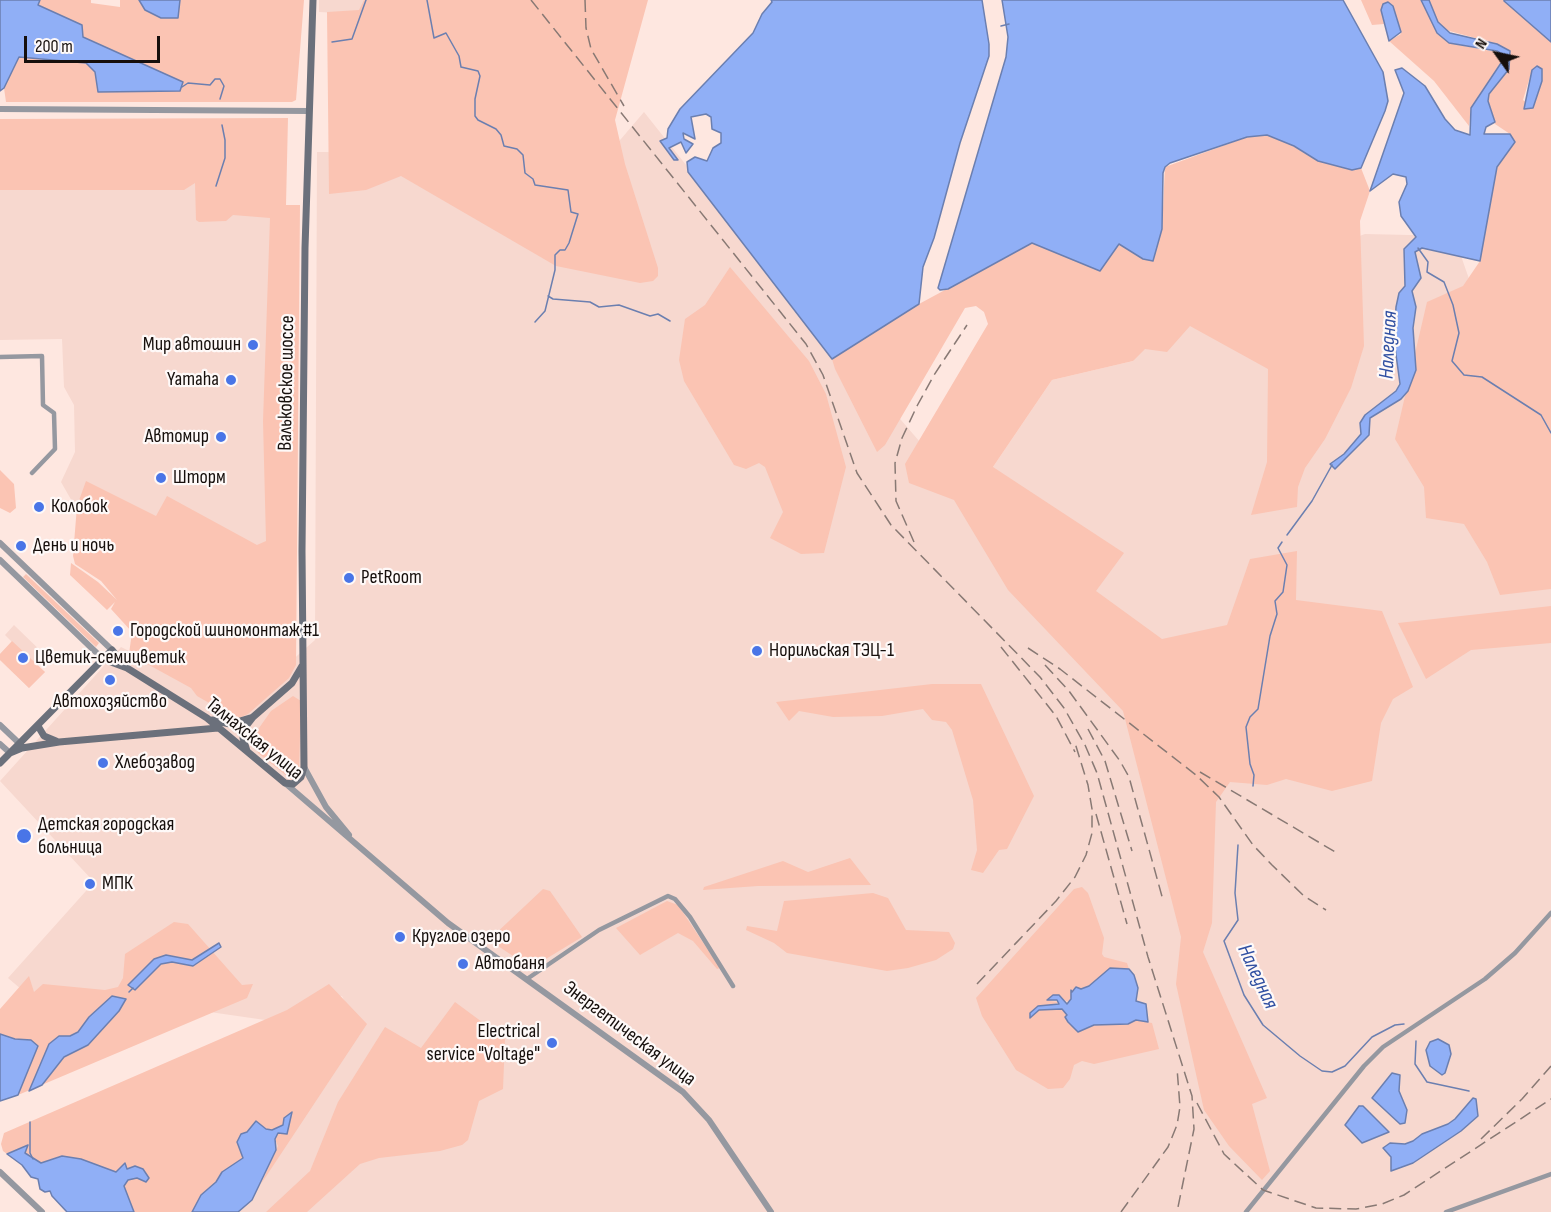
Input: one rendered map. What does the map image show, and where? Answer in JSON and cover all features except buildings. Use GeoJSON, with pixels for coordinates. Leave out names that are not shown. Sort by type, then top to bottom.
{"type":"FeatureCollection","features":[{"type":"Feature","properties":{"kind":"main road","name":"Вальковское шоссе"},"geometry":{"type":"LineString","coordinates":[[287,785],[299,781],[304,767],[304,359],[313,0]]}},
{"type":"Feature","properties":{"kind":"main road"},"geometry":{"type":"LineString","coordinates":[[0,764],[112,650]]}},
{"type":"Feature","properties":{"kind":"main road","name":"Талнахская улица"},"geometry":{"type":"LineString","coordinates":[[112,650],[127,668]]}},
{"type":"Feature","properties":{"kind":"main road","name":"Талнахская улица"},"geometry":{"type":"LineString","coordinates":[[103,659],[127,668],[207,718],[287,785]]}},
{"type":"Feature","properties":{"kind":"main road"},"geometry":{"type":"LineString","coordinates":[[247,752],[244,732],[252,717],[290,687],[303,664]]}},
{"type":"Feature","properties":{"kind":"main road"},"geometry":{"type":"LineString","coordinates":[[290,687],[303,697]]}},
{"type":"Feature","properties":{"kind":"main road"},"geometry":{"type":"LineString","coordinates":[[207,718],[230,724],[252,717]]}},
{"type":"Feature","properties":{"kind":"main road"},"geometry":{"type":"LineString","coordinates":[[38,726],[45,736],[59,742]]}},
{"type":"Feature","properties":{"kind":"main road"},"geometry":{"type":"LineString","coordinates":[[10,753],[22,748],[59,742],[218,728]]}},
{"type":"Feature","properties":{"kind":"street"},"geometry":{"type":"LineString","coordinates":[[0,109],[309,111]]}},
{"type":"Feature","properties":{"kind":"street"},"geometry":{"type":"LineString","coordinates":[[0,357],[42,357],[43,405],[54,413],[55,449],[32,473]]}},
{"type":"Feature","properties":{"kind":"street","name":"Талнахская улица"},"geometry":{"type":"LineString","coordinates":[[0,543],[112,650]]}},
{"type":"Feature","properties":{"kind":"street","name":"Талнахская улица"},"geometry":{"type":"LineString","coordinates":[[0,560],[103,659]]}},
{"type":"Feature","properties":{"kind":"street"},"geometry":{"type":"LineString","coordinates":[[0,725],[20,744]]}},
{"type":"Feature","properties":{"kind":"street"},"geometry":{"type":"LineString","coordinates":[[0,744],[10,753]]}},
{"type":"Feature","properties":{"kind":"street","name":"Вальковское шоссе"},"geometry":{"type":"LineString","coordinates":[[304,767],[327,807],[355,842]]}},
{"type":"Feature","properties":{"kind":"street","name":"Талнахская улица"},"geometry":{"type":"LineString","coordinates":[[287,785],[355,842]]}},
{"type":"Feature","properties":{"kind":"street","name":"Энергетическая улица"},"geometry":{"type":"LineString","coordinates":[[355,842],[448,923],[683,1092],[709,1120],[771,1212]]}},
{"type":"Feature","properties":{"kind":"street"},"geometry":{"type":"LineString","coordinates":[[526,979],[599,930],[668,896],[675,899],[690,917],[734,986]]}},
{"type":"Feature","properties":{"kind":"street"},"geometry":{"type":"LineString","coordinates":[[1246,1212],[1383,1047],[1485,979],[1551,913]]}},
{"type":"Feature","properties":{"kind":"street"},"geometry":{"type":"LineString","coordinates":[[0,1172],[42,1212]]}},
{"type":"Feature","properties":{"kind":"street"},"geometry":{"type":"LineString","coordinates":[[1446,1212],[1551,1174]]}},
{"type":"Feature","properties":{"kind":"shaded area"},"geometry":{"type":"Polygon","coordinates":[[[40,0],[91,0],[91,3],[120,7],[120,0],[139,0],[145,10],[178,18],[180,0],[304,0],[296,100],[292,102],[6,102],[4,88],[18,57],[86,63],[95,72],[183,82],[83,37],[82,25],[37,5],[40,0]]]}},
{"type":"Feature","properties":{"kind":"shaded area"},"geometry":{"type":"Polygon","coordinates":[[[319,0],[369,0],[358,14],[319,12],[319,0]]]}},
{"type":"Feature","properties":{"kind":"shaded area"},"geometry":{"type":"Polygon","coordinates":[[[364,0],[648,0],[615,120],[625,164],[658,268],[658,276],[653,281],[640,283],[556,266],[401,176],[366,190],[329,194],[327,12],[359,10],[364,0]]]}},
{"type":"Feature","properties":{"kind":"shaded area"},"geometry":{"type":"Polygon","coordinates":[[[1361,0],[1421,0],[1437,33],[1449,43],[1501,53],[1503,60],[1471,108],[1469,126],[1434,81],[1389,41],[1401,34],[1381,10],[1384,24],[1372,25],[1361,0]]]}},
{"type":"Feature","properties":{"kind":"shaded area"},"geometry":{"type":"Polygon","coordinates":[[[1429,0],[1551,0],[1551,589],[1500,595],[1487,562],[1464,524],[1426,518],[1424,487],[1395,439],[1427,302],[1463,286],[1480,261],[1497,167],[1515,142],[1510,134],[1495,124],[1488,101],[1489,94],[1509,69],[1510,51],[1497,44],[1446,30],[1438,22],[1429,0]],[[1537,66],[1532,70],[1523,100],[1533,108],[1542,81],[1542,69],[1537,66]]]}},
{"type":"Feature","properties":{"kind":"shaded area"},"geometry":{"type":"Polygon","coordinates":[[[644,112],[744,238],[945,471],[993,467],[1052,380],[1133,361],[1149,311],[1365,234],[1454,236],[1551,513],[1551,1212],[207,1212],[359,1031],[342,996],[279,1022],[182,1008],[35,1001],[8,978],[94,882],[0,781],[121,647],[240,706],[315,640],[317,152],[609,153],[644,112]]]}},
{"type":"Feature","properties":{"kind":"shaded area"},"geometry":{"type":"Polygon","coordinates":[[[288,118],[286,205],[300,205],[296,665],[289,678],[248,714],[237,719],[197,696],[191,688],[129,654],[132,632],[111,609],[115,602],[107,610],[70,575],[71,563],[98,582],[117,600],[101,581],[75,564],[73,556],[77,506],[86,481],[156,516],[167,496],[257,545],[266,541],[263,421],[270,218],[233,215],[226,221],[199,222],[196,220],[195,183],[184,190],[0,190],[0,119],[288,118]]]}},
{"type":"Feature","properties":{"kind":"shaded area"},"geometry":{"type":"Polygon","coordinates":[[[1267,135],[1294,146],[1304,153],[1352,170],[1361,168],[1370,191],[1360,221],[1364,346],[1351,388],[1325,439],[1305,468],[1298,487],[1297,507],[1251,515],[1267,462],[1268,369],[1190,326],[1167,352],[1145,349],[1133,361],[1052,380],[993,467],[1124,553],[1096,591],[1162,639],[1227,625],[1250,559],[1297,551],[1296,600],[1382,611],[1413,687],[1393,699],[1381,723],[1372,781],[1332,791],[1286,779],[1267,785],[1230,782],[1216,802],[1212,923],[1203,952],[1267,1098],[1252,1104],[1270,1171],[1262,1180],[1229,1146],[1204,1110],[1176,984],[1181,937],[1123,711],[1008,590],[954,500],[909,483],[905,464],[988,324],[984,312],[976,306],[965,308],[885,445],[877,452],[832,359],[919,304],[1032,243],[1100,271],[1119,244],[1143,259],[1162,229],[1165,167],[1247,137],[1267,135]]]}},
{"type":"Feature","properties":{"kind":"shaded area"},"geometry":{"type":"Polygon","coordinates":[[[193,174],[276,209],[272,554],[153,531],[73,503],[61,482],[75,452],[74,405],[64,387],[62,339],[0,340],[0,178],[193,174]]]}},
{"type":"Feature","properties":{"kind":"shaded area"},"geometry":{"type":"Polygon","coordinates":[[[730,267],[809,361],[826,394],[846,467],[824,553],[801,554],[770,538],[783,512],[765,467],[759,463],[746,469],[734,465],[684,381],[679,360],[685,319],[705,305],[730,267]]]}},
{"type":"Feature","properties":{"kind":"shaded area"},"geometry":{"type":"Polygon","coordinates":[[[0,470],[14,484],[16,508],[10,513],[0,508],[0,470]]]}},
{"type":"Feature","properties":{"kind":"shaded area"},"geometry":{"type":"Polygon","coordinates":[[[26,574],[99,643],[96,647],[23,577],[26,574]]]}},
{"type":"Feature","properties":{"kind":"shaded area"},"geometry":{"type":"Polygon","coordinates":[[[1551,606],[1551,643],[1471,650],[1426,679],[1398,623],[1551,606]]]}},
{"type":"Feature","properties":{"kind":"shaded area","name":"Цветик-семицветик"},"geometry":{"type":"Polygon","coordinates":[[[14,625],[47,657],[38,666],[45,672],[29,688],[0,660],[0,654],[12,642],[5,635],[14,625]]]}},
{"type":"Feature","properties":{"kind":"shaded area","name":"Цветик-семицветик"},"geometry":{"type":"Polygon","coordinates":[[[12,641],[45,672],[29,688],[0,660],[0,654],[12,641]]]}},
{"type":"Feature","properties":{"kind":"shaded area"},"geometry":{"type":"Polygon","coordinates":[[[932,684],[981,684],[1034,796],[1007,849],[999,850],[983,873],[971,870],[977,850],[973,800],[952,730],[946,722],[932,720],[923,709],[882,716],[833,717],[799,711],[789,721],[776,702],[932,684]]]}},
{"type":"Feature","properties":{"kind":"shaded area"},"geometry":{"type":"Polygon","coordinates":[[[293,696],[301,701],[299,771],[292,780],[258,753],[252,738],[271,711],[293,696]]]}},
{"type":"Feature","properties":{"kind":"shaded area"},"geometry":{"type":"Polygon","coordinates":[[[850,858],[871,885],[758,886],[703,890],[704,887],[783,861],[808,872],[850,858]]]}},
{"type":"Feature","properties":{"kind":"shaded area"},"geometry":{"type":"Polygon","coordinates":[[[1082,887],[1088,893],[1104,938],[1102,954],[1104,957],[1127,963],[1129,969],[1110,968],[1089,986],[1072,993],[1069,1002],[1059,998],[1049,1001],[1060,1002],[1032,1010],[1032,1017],[1039,1010],[1062,1009],[1078,1032],[1094,1025],[1128,1024],[1136,1020],[1152,1023],[1159,1049],[1094,1064],[1082,1061],[1074,1065],[1070,1079],[1063,1088],[1048,1089],[1016,1070],[982,1016],[976,998],[1074,889],[1082,887]]]}},
{"type":"Feature","properties":{"kind":"shaded area"},"geometry":{"type":"Polygon","coordinates":[[[543,889],[550,891],[582,937],[531,968],[492,942],[491,938],[543,889]]]}},
{"type":"Feature","properties":{"kind":"shaded area"},"geometry":{"type":"Polygon","coordinates":[[[873,893],[888,898],[906,930],[949,932],[955,943],[953,949],[936,960],[887,971],[787,953],[774,943],[746,930],[747,926],[777,931],[784,901],[873,893]]]}},
{"type":"Feature","properties":{"kind":"shaded area"},"geometry":{"type":"Polygon","coordinates":[[[667,901],[678,905],[720,968],[717,969],[693,941],[678,933],[640,955],[616,928],[667,901]]]}},
{"type":"Feature","properties":{"kind":"shaded area"},"geometry":{"type":"Polygon","coordinates":[[[174,922],[188,924],[242,985],[253,984],[247,998],[18,1095],[38,1046],[31,1040],[15,1039],[0,1034],[0,1009],[29,976],[34,992],[43,984],[105,990],[118,987],[123,978],[125,954],[174,922]]]}},
{"type":"Feature","properties":{"kind":"shaded area"},"geometry":{"type":"Polygon","coordinates":[[[329,984],[367,1024],[261,1184],[278,1146],[275,1139],[283,1125],[272,1130],[247,1132],[237,1142],[243,1158],[222,1172],[216,1182],[201,1195],[192,1212],[134,1212],[124,1186],[128,1180],[137,1178],[143,1169],[135,1166],[127,1169],[125,1163],[116,1172],[81,1159],[41,1163],[25,1153],[28,1145],[7,1154],[3,1151],[1,1144],[4,1133],[287,1010],[329,984]]]}},
{"type":"Feature","properties":{"kind":"shaded area"},"geometry":{"type":"Polygon","coordinates":[[[455,1002],[505,1039],[503,1089],[479,1101],[468,1140],[462,1145],[440,1151],[379,1158],[360,1164],[307,1212],[266,1212],[310,1171],[338,1102],[385,1027],[421,1048],[455,1002]]]}},
{"type":"Feature","properties":{"kind":"water"},"geometry":{"type":"Polygon","coordinates":[[[0,0],[40,0],[38,5],[82,25],[83,37],[183,82],[180,91],[98,92],[95,72],[86,63],[19,57],[4,88],[0,91],[0,0]]]}},
{"type":"Feature","properties":{"kind":"water"},"geometry":{"type":"Polygon","coordinates":[[[139,0],[180,0],[178,18],[161,18],[145,10],[139,0]]]}},
{"type":"Feature","properties":{"kind":"water"},"geometry":{"type":"Polygon","coordinates":[[[771,0],[982,0],[989,56],[960,143],[934,238],[923,267],[919,304],[832,359],[688,172],[687,162],[695,157],[707,161],[713,148],[721,143],[721,133],[712,129],[711,117],[706,114],[691,117],[695,139],[683,133],[684,139],[693,144],[686,153],[681,142],[669,148],[678,160],[674,160],[660,141],[667,138],[668,129],[680,109],[753,33],[762,14],[772,2],[771,0]]]}},
{"type":"Feature","properties":{"kind":"water"},"geometry":{"type":"Polygon","coordinates":[[[1002,0],[1343,0],[1383,72],[1388,101],[1361,168],[1352,170],[1318,161],[1294,146],[1267,135],[1247,137],[1170,163],[1165,167],[1163,173],[1162,229],[1153,261],[1143,259],[1119,244],[1100,271],[1032,243],[948,289],[940,290],[938,288],[1006,57],[1008,37],[1002,0]]]}},
{"type":"Feature","properties":{"kind":"water"},"geometry":{"type":"Polygon","coordinates":[[[1421,0],[1429,0],[1438,22],[1450,33],[1497,44],[1510,51],[1509,69],[1489,94],[1488,101],[1495,122],[1486,127],[1484,134],[1510,134],[1515,142],[1497,167],[1480,261],[1422,248],[1415,252],[1421,278],[1412,291],[1416,307],[1413,328],[1416,370],[1408,391],[1401,399],[1370,418],[1369,435],[1335,469],[1330,464],[1344,454],[1361,434],[1360,423],[1365,415],[1396,391],[1400,384],[1394,340],[1396,307],[1399,293],[1405,286],[1404,249],[1416,237],[1401,216],[1399,202],[1407,184],[1406,177],[1393,174],[1370,191],[1404,93],[1395,70],[1402,68],[1425,86],[1445,119],[1455,130],[1470,135],[1471,108],[1503,60],[1502,54],[1497,51],[1449,43],[1437,33],[1421,0]]]}},
{"type":"Feature","properties":{"kind":"water"},"geometry":{"type":"Polygon","coordinates":[[[1551,0],[1551,42],[1504,1],[1551,0]]]}},
{"type":"Feature","properties":{"kind":"water"},"geometry":{"type":"Polygon","coordinates":[[[1388,2],[1393,6],[1401,32],[1389,41],[1381,10],[1383,4],[1388,2]]]}},
{"type":"Feature","properties":{"kind":"water"},"geometry":{"type":"Polygon","coordinates":[[[1537,66],[1542,69],[1542,81],[1533,108],[1524,109],[1532,70],[1537,66]]]}},
{"type":"Feature","properties":{"kind":"water"},"geometry":{"type":"Polygon","coordinates":[[[219,943],[221,947],[193,966],[172,962],[161,964],[135,990],[128,985],[154,959],[166,955],[192,960],[219,943]]]}},
{"type":"Feature","properties":{"kind":"water"},"geometry":{"type":"Polygon","coordinates":[[[1110,968],[1129,969],[1134,975],[1138,988],[1136,1001],[1146,1004],[1148,1022],[1136,1020],[1128,1024],[1094,1025],[1078,1032],[1068,1022],[1065,1017],[1067,1015],[1062,1009],[1039,1010],[1030,1018],[1030,1013],[1038,1006],[1059,1004],[1057,1000],[1047,1000],[1053,995],[1059,995],[1067,1004],[1071,999],[1071,990],[1072,992],[1076,987],[1081,989],[1089,986],[1110,968]]]}},
{"type":"Feature","properties":{"kind":"water"},"geometry":{"type":"Polygon","coordinates":[[[112,996],[126,999],[119,1011],[88,1045],[64,1057],[42,1085],[29,1091],[49,1044],[59,1036],[70,1036],[78,1032],[89,1017],[112,996]]]}},
{"type":"Feature","properties":{"kind":"water"},"geometry":{"type":"Polygon","coordinates":[[[0,1034],[15,1039],[31,1040],[38,1046],[18,1095],[0,1101],[0,1034]]]}},
{"type":"Feature","properties":{"kind":"water"},"geometry":{"type":"Polygon","coordinates":[[[1438,1039],[1449,1045],[1451,1054],[1445,1073],[1442,1075],[1430,1066],[1426,1050],[1430,1042],[1438,1039]]]}},
{"type":"Feature","properties":{"kind":"water"},"geometry":{"type":"Polygon","coordinates":[[[1392,1073],[1400,1075],[1399,1091],[1407,1110],[1405,1123],[1400,1124],[1372,1098],[1392,1073]]]}},
{"type":"Feature","properties":{"kind":"water"},"geometry":{"type":"Polygon","coordinates":[[[1473,1098],[1476,1099],[1478,1116],[1461,1131],[1413,1163],[1391,1171],[1391,1157],[1383,1148],[1390,1143],[1405,1144],[1422,1134],[1448,1124],[1473,1098]]]}},
{"type":"Feature","properties":{"kind":"water"},"geometry":{"type":"Polygon","coordinates":[[[1359,1106],[1363,1106],[1389,1132],[1362,1143],[1345,1125],[1359,1106]]]}},
{"type":"Feature","properties":{"kind":"water"},"geometry":{"type":"Polygon","coordinates":[[[292,1112],[287,1134],[278,1133],[275,1139],[276,1150],[252,1200],[238,1212],[192,1212],[201,1195],[216,1182],[222,1172],[243,1158],[237,1142],[241,1134],[247,1132],[256,1121],[266,1129],[272,1130],[283,1125],[284,1118],[292,1112]]]}},
{"type":"Feature","properties":{"kind":"water"},"geometry":{"type":"Polygon","coordinates":[[[28,1145],[25,1153],[41,1163],[62,1156],[81,1159],[116,1172],[125,1163],[127,1169],[135,1166],[143,1169],[149,1178],[146,1182],[137,1178],[128,1180],[124,1186],[134,1212],[67,1212],[50,1191],[45,1192],[40,1189],[38,1179],[31,1177],[22,1165],[7,1154],[28,1145]]]}},
{"type":"Feature","properties":{"kind":"waterway"},"geometry":{"type":"LineString","coordinates":[[332,42],[352,39],[366,0]]}},
{"type":"Feature","properties":{"kind":"waterway"},"geometry":{"type":"LineString","coordinates":[[427,0],[434,38],[446,33],[459,56],[461,67],[478,71],[480,76],[475,99],[475,116],[478,120],[496,129],[501,135],[504,146],[517,149],[523,155],[525,173],[533,179],[535,185],[568,190],[571,212],[578,214],[569,243],[565,250],[560,250],[555,255],[555,270],[545,311],[535,322]]}},
{"type":"Feature","properties":{"kind":"waterway"},"geometry":{"type":"LineString","coordinates":[[1001,26],[1009,24]]}},
{"type":"Feature","properties":{"kind":"waterway"},"geometry":{"type":"LineString","coordinates":[[182,87],[188,83],[210,85],[215,79],[220,79],[224,86],[220,99]]}},
{"type":"Feature","properties":{"kind":"waterway"},"geometry":{"type":"LineString","coordinates":[[216,186],[225,158],[222,125]]}},
{"type":"Feature","properties":{"kind":"waterway"},"geometry":{"type":"LineString","coordinates":[[1418,248],[1428,262],[1427,272],[1444,282],[1453,305],[1459,333],[1452,361],[1464,375],[1482,377],[1541,415],[1551,433]]}},
{"type":"Feature","properties":{"kind":"waterway"},"geometry":{"type":"LineString","coordinates":[[548,296],[553,299],[590,302],[599,307],[619,305],[650,316],[658,314],[670,321]]}},
{"type":"Feature","properties":{"kind":"waterway","name":"Наледная"},"geometry":{"type":"LineString","coordinates":[[1287,535],[1312,501],[1332,465]]}},
{"type":"Feature","properties":{"kind":"waterway","name":"Наледная"},"geometry":{"type":"LineString","coordinates":[[1253,786],[1254,775],[1250,764],[1246,727],[1250,717],[1258,709],[1270,636],[1277,614],[1275,601],[1283,592],[1287,565],[1278,548],[1282,542]]}},
{"type":"Feature","properties":{"kind":"waterway","name":"Наледная"},"geometry":{"type":"LineString","coordinates":[[1238,845],[1235,893],[1238,920],[1224,941],[1244,995],[1263,1025],[1322,1071],[1332,1072],[1345,1066],[1372,1037],[1395,1025],[1404,1024]]}},
{"type":"Feature","properties":{"kind":"waterway"},"geometry":{"type":"LineString","coordinates":[[129,992],[133,988]]}},
{"type":"Feature","properties":{"kind":"waterway","name":"Наледная"},"geometry":{"type":"LineString","coordinates":[[1416,1041],[1415,1064],[1427,1082],[1469,1091]]}},
{"type":"Feature","properties":{"kind":"waterway"},"geometry":{"type":"LineString","coordinates":[[30,1122],[30,1153],[33,1159]]}},
{"type":"Feature","properties":{"kind":"railway"},"geometry":{"type":"LineString","coordinates":[[531,0],[806,344],[823,375],[857,473],[891,525],[1040,677],[1064,708],[1085,745],[1097,773],[1148,957],[1192,1096],[1194,1129],[1177,1212]]}},
{"type":"Feature","properties":{"kind":"railway"},"geometry":{"type":"LineString","coordinates":[[585,0],[586,28],[591,49],[624,106]]}},
{"type":"Feature","properties":{"kind":"railway"},"geometry":{"type":"LineString","coordinates":[[914,542],[896,501],[895,463],[902,438],[917,406],[934,375],[967,325]]}},
{"type":"Feature","properties":{"kind":"railway"},"geometry":{"type":"LineString","coordinates":[[1001,647],[1056,716],[1075,752]]}},
{"type":"Feature","properties":{"kind":"railway"},"geometry":{"type":"LineString","coordinates":[[1028,648],[1060,669],[1196,775],[1219,797],[1253,845],[1272,865],[1304,896],[1326,910]]}},
{"type":"Feature","properties":{"kind":"railway"},"geometry":{"type":"LineString","coordinates":[[1045,665],[1069,691],[1129,777],[1163,900]]}},
{"type":"Feature","properties":{"kind":"railway"},"geometry":{"type":"LineString","coordinates":[[1088,729],[1105,761],[1132,851]]}},
{"type":"Feature","properties":{"kind":"railway"},"geometry":{"type":"LineString","coordinates":[[977,984],[1056,901],[1075,877],[1086,855],[1092,833],[1092,809],[1088,785],[1075,743]]}},
{"type":"Feature","properties":{"kind":"railway"},"geometry":{"type":"LineString","coordinates":[[1200,772],[1337,853]]}},
{"type":"Feature","properties":{"kind":"railway"},"geometry":{"type":"LineString","coordinates":[[1096,814],[1127,924]]}},
{"type":"Feature","properties":{"kind":"railway"},"geometry":{"type":"LineString","coordinates":[[1481,1139],[1522,1099],[1551,1066]]}},
{"type":"Feature","properties":{"kind":"railway"},"geometry":{"type":"LineString","coordinates":[[1121,1212],[1168,1147],[1177,1125],[1180,1107],[1177,1068]]}},
{"type":"Feature","properties":{"kind":"railway"},"geometry":{"type":"LineString","coordinates":[[1197,1103],[1224,1154],[1263,1190],[1316,1208],[1356,1209],[1382,1204],[1404,1195],[1551,1099]]}},
{"type":"Feature","properties":{"kind":"place","name":"Мир автошин"},"geometry":{"type":"Point","coordinates":[253,345]}},
{"type":"Feature","properties":{"kind":"place","name":"Yamaha"},"geometry":{"type":"Point","coordinates":[231,380]}},
{"type":"Feature","properties":{"kind":"place","name":"Автомир"},"geometry":{"type":"Point","coordinates":[221,437]}},
{"type":"Feature","properties":{"kind":"place","name":"Шторм"},"geometry":{"type":"Point","coordinates":[161,478]}},
{"type":"Feature","properties":{"kind":"place","name":"Колобок"},"geometry":{"type":"Point","coordinates":[39,507]}},
{"type":"Feature","properties":{"kind":"place","name":"День и ночь"},"geometry":{"type":"Point","coordinates":[21,546]}},
{"type":"Feature","properties":{"kind":"place","name":"PetRoom"},"geometry":{"type":"Point","coordinates":[349,578]}},
{"type":"Feature","properties":{"kind":"place","name":"Городской шиномонтаж #1"},"geometry":{"type":"Point","coordinates":[118,631]}},
{"type":"Feature","properties":{"kind":"place","name":"Норильская ТЭЦ-1"},"geometry":{"type":"Point","coordinates":[757,651]}},
{"type":"Feature","properties":{"kind":"place","name":"Цветик-семицветик"},"geometry":{"type":"Point","coordinates":[23,658]}},
{"type":"Feature","properties":{"kind":"place","name":"Автохозяйство"},"geometry":{"type":"Point","coordinates":[110,680]}},
{"type":"Feature","properties":{"kind":"place","name":"Хлебозавод"},"geometry":{"type":"Point","coordinates":[103,763]}},
{"type":"Feature","properties":{"kind":"place","name":"Детская городская больница"},"geometry":{"type":"Point","coordinates":[24,836]}},
{"type":"Feature","properties":{"kind":"place","name":"МПК"},"geometry":{"type":"Point","coordinates":[90,884]}},
{"type":"Feature","properties":{"kind":"place","name":"Круглое озеро"},"geometry":{"type":"Point","coordinates":[400,937]}},
{"type":"Feature","properties":{"kind":"place","name":"Автобаня"},"geometry":{"type":"Point","coordinates":[463,964]}},
{"type":"Feature","properties":{"kind":"place","name":"Electrical service \"Voltage\""},"geometry":{"type":"Point","coordinates":[552,1043]}}]}
